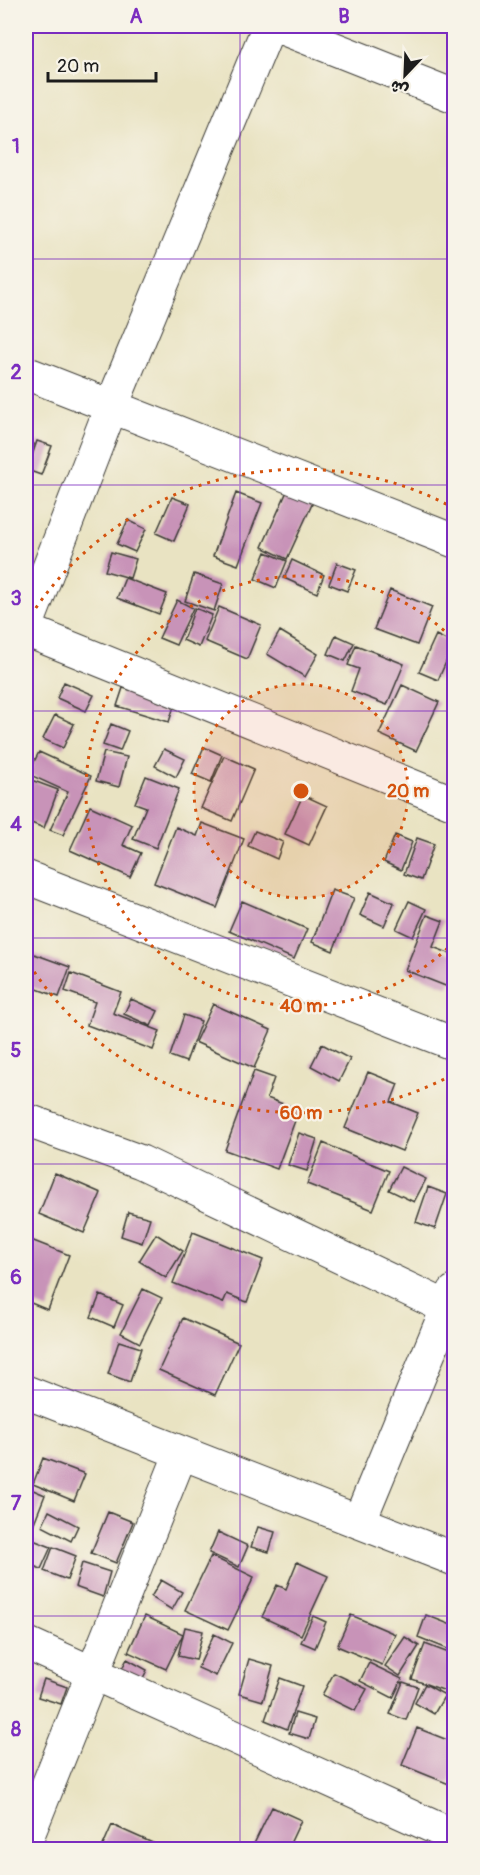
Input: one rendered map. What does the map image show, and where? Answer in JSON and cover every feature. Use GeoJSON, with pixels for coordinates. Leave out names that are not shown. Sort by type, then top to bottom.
{"type":"FeatureCollection","features":[{"type":"Feature","properties":{"kind":"street"},"geometry":{"type":"LineString","coordinates":[[269,26],[112,405],[26,629],[454,803]]}},
{"type":"Feature","properties":{"kind":"street"},"geometry":{"type":"LineString","coordinates":[[277,26],[454,96]]}},
{"type":"Feature","properties":{"kind":"street"},"geometry":{"type":"LineString","coordinates":[[26,373],[454,541]]}},
{"type":"Feature","properties":{"kind":"street"},"geometry":{"type":"LineString","coordinates":[[26,877],[454,1044]]}},
{"type":"Feature","properties":{"kind":"street"},"geometry":{"type":"LineString","coordinates":[[26,1120],[141,1162],[451,1300],[359,1522]]}},
{"type":"Feature","properties":{"kind":"street"},"geometry":{"type":"LineString","coordinates":[[26,1392],[454,1559]]}},
{"type":"Feature","properties":{"kind":"street"},"geometry":{"type":"LineString","coordinates":[[26,1840],[181,1453]]}},
{"type":"Feature","properties":{"kind":"street"},"geometry":{"type":"LineString","coordinates":[[26,1643],[454,1836]]}},
{"type":"Feature","properties":{"kind":"building"},"geometry":{"type":"Polygon","coordinates":[[[26,440],[34,444],[26,465],[26,440]]]}},
{"type":"Feature","properties":{"kind":"building"},"geometry":{"type":"Polygon","coordinates":[[[37,441],[52,446],[41,475],[27,470],[37,441]]]}},
{"type":"Feature","properties":{"kind":"building"},"geometry":{"type":"Polygon","coordinates":[[[288,489],[314,500],[287,559],[262,547],[288,489]]]}},
{"type":"Feature","properties":{"kind":"building"},"geometry":{"type":"Polygon","coordinates":[[[236,493],[262,503],[238,565],[213,556],[236,493]]]}},
{"type":"Feature","properties":{"kind":"building"},"geometry":{"type":"Polygon","coordinates":[[[172,497],[190,504],[174,541],[156,533],[172,497]]]}},
{"type":"Feature","properties":{"kind":"building"},"geometry":{"type":"Polygon","coordinates":[[[128,520],[146,529],[135,552],[117,544],[128,520]]]}},
{"type":"Feature","properties":{"kind":"building"},"geometry":{"type":"Polygon","coordinates":[[[111,552],[136,559],[130,578],[105,571],[111,552]]]}},
{"type":"Feature","properties":{"kind":"building"},"geometry":{"type":"Polygon","coordinates":[[[266,552],[287,561],[276,588],[255,579],[266,552]]]}},
{"type":"Feature","properties":{"kind":"building"},"geometry":{"type":"Polygon","coordinates":[[[292,560],[324,575],[317,593],[284,578],[292,560]]]}},
{"type":"Feature","properties":{"kind":"building"},"geometry":{"type":"Polygon","coordinates":[[[337,563],[356,570],[347,591],[329,584],[337,563]]]}},
{"type":"Feature","properties":{"kind":"building"},"geometry":{"type":"Polygon","coordinates":[[[194,574],[223,584],[214,611],[185,601],[194,574]]]}},
{"type":"Feature","properties":{"kind":"building"},"geometry":{"type":"Polygon","coordinates":[[[125,578],[167,594],[159,614],[117,598],[125,578]]]}},
{"type":"Feature","properties":{"kind":"building"},"geometry":{"type":"Polygon","coordinates":[[[390,590],[432,607],[417,645],[374,629],[390,590]]]}},
{"type":"Feature","properties":{"kind":"building"},"geometry":{"type":"Polygon","coordinates":[[[177,600],[193,608],[176,645],[159,638],[177,600]]]}},
{"type":"Feature","properties":{"kind":"building"},"geometry":{"type":"Polygon","coordinates":[[[219,607],[261,625],[247,659],[205,641],[219,607]]]}},
{"type":"Feature","properties":{"kind":"building"},"geometry":{"type":"Polygon","coordinates":[[[195,608],[212,615],[199,647],[183,640],[195,608]]]}},
{"type":"Feature","properties":{"kind":"building"},"geometry":{"type":"Polygon","coordinates":[[[280,631],[318,654],[305,677],[267,654],[280,631]]]}},
{"type":"Feature","properties":{"kind":"building"},"geometry":{"type":"Polygon","coordinates":[[[336,635],[354,643],[345,661],[328,654],[336,635]]]}},
{"type":"Feature","properties":{"kind":"building"},"geometry":{"type":"Polygon","coordinates":[[[436,635],[454,644],[438,680],[419,672],[436,635]]]}},
{"type":"Feature","properties":{"kind":"building"},"geometry":{"type":"Polygon","coordinates":[[[356,645],[404,664],[387,705],[351,691],[359,669],[348,665],[356,645]]]}},
{"type":"Feature","properties":{"kind":"building"},"geometry":{"type":"Polygon","coordinates":[[[64,682],[94,695],[86,711],[57,698],[64,682]]]}},
{"type":"Feature","properties":{"kind":"building"},"geometry":{"type":"Polygon","coordinates":[[[402,685],[439,702],[416,751],[379,734],[402,685]]]}},
{"type":"Feature","properties":{"kind":"building"},"geometry":{"type":"Polygon","coordinates":[[[123,688],[175,703],[169,722],[117,706],[123,688]]]}},
{"type":"Feature","properties":{"kind":"building"},"geometry":{"type":"Polygon","coordinates":[[[55,715],[74,724],[63,748],[43,739],[55,715]]]}},
{"type":"Feature","properties":{"kind":"building"},"geometry":{"type":"Polygon","coordinates":[[[111,724],[128,731],[120,751],[103,745],[111,724]]]}},
{"type":"Feature","properties":{"kind":"building"},"geometry":{"type":"Polygon","coordinates":[[[204,747],[222,755],[211,782],[192,774],[204,747]]]}},
{"type":"Feature","properties":{"kind":"building"},"geometry":{"type":"Polygon","coordinates":[[[164,749],[185,759],[176,777],[155,766],[164,749]]]}},
{"type":"Feature","properties":{"kind":"building"},"geometry":{"type":"Polygon","coordinates":[[[39,752],[91,776],[63,835],[50,830],[68,792],[28,774],[39,752]]]}},
{"type":"Feature","properties":{"kind":"building"},"geometry":{"type":"Polygon","coordinates":[[[104,752],[127,757],[119,787],[96,781],[104,752]]]}},
{"type":"Feature","properties":{"kind":"building"},"geometry":{"type":"Polygon","coordinates":[[[224,756],[254,769],[232,821],[201,808],[224,756]]]}},
{"type":"Feature","properties":{"kind":"building"},"geometry":{"type":"Polygon","coordinates":[[[146,776],[179,789],[156,848],[133,839],[146,807],[135,803],[146,776]]]}},
{"type":"Feature","properties":{"kind":"building"},"geometry":{"type":"Polygon","coordinates":[[[26,778],[58,790],[44,828],[26,821],[26,778]]]}},
{"type":"Feature","properties":{"kind":"building"},"geometry":{"type":"Polygon","coordinates":[[[303,795],[327,806],[309,845],[285,834],[303,795]]]}},
{"type":"Feature","properties":{"kind":"building"},"geometry":{"type":"Polygon","coordinates":[[[90,806],[132,825],[123,845],[141,853],[130,877],[70,850],[90,806]]]}},
{"type":"Feature","properties":{"kind":"building"},"geometry":{"type":"Polygon","coordinates":[[[202,823],[244,839],[217,908],[154,883],[176,827],[197,836],[202,823]]]}},
{"type":"Feature","properties":{"kind":"building"},"geometry":{"type":"Polygon","coordinates":[[[255,831],[283,842],[277,859],[248,846],[255,831]]]}},
{"type":"Feature","properties":{"kind":"building"},"geometry":{"type":"Polygon","coordinates":[[[395,835],[412,842],[401,870],[384,862],[395,835]]]}},
{"type":"Feature","properties":{"kind":"building"},"geometry":{"type":"Polygon","coordinates":[[[417,838],[434,844],[421,880],[404,874],[417,838]]]}},
{"type":"Feature","properties":{"kind":"building"},"geometry":{"type":"Polygon","coordinates":[[[332,890],[354,898],[333,951],[312,942],[332,890]]]}},
{"type":"Feature","properties":{"kind":"building"},"geometry":{"type":"Polygon","coordinates":[[[370,892],[394,903],[384,926],[360,915],[370,892]]]}},
{"type":"Feature","properties":{"kind":"building"},"geometry":{"type":"Polygon","coordinates":[[[242,901],[307,929],[294,959],[229,931],[242,901]]]}},
{"type":"Feature","properties":{"kind":"building"},"geometry":{"type":"Polygon","coordinates":[[[409,901],[426,909],[413,937],[396,929],[409,901]]]}},
{"type":"Feature","properties":{"kind":"building"},"geometry":{"type":"Polygon","coordinates":[[[427,915],[443,921],[433,947],[454,955],[454,972],[448,987],[405,970],[427,915]]]}},
{"type":"Feature","properties":{"kind":"building"},"geometry":{"type":"Polygon","coordinates":[[[26,951],[70,967],[59,997],[26,985],[26,951]]]}},
{"type":"Feature","properties":{"kind":"building"},"geometry":{"type":"Polygon","coordinates":[[[71,973],[121,992],[113,1013],[160,1031],[153,1050],[87,1025],[95,1002],[65,991],[71,973]]]}},
{"type":"Feature","properties":{"kind":"building"},"geometry":{"type":"Polygon","coordinates":[[[131,999],[158,1011],[151,1026],[124,1014],[131,999]]]}},
{"type":"Feature","properties":{"kind":"building"},"geometry":{"type":"Polygon","coordinates":[[[213,1004],[271,1030],[254,1068],[195,1042],[213,1004]]]}},
{"type":"Feature","properties":{"kind":"building"},"geometry":{"type":"Polygon","coordinates":[[[184,1015],[201,1021],[186,1062],[170,1056],[184,1015]]]}},
{"type":"Feature","properties":{"kind":"building"},"geometry":{"type":"Polygon","coordinates":[[[322,1044],[350,1059],[339,1081],[311,1066],[322,1044]]]}},
{"type":"Feature","properties":{"kind":"building"},"geometry":{"type":"Polygon","coordinates":[[[254,1071],[274,1078],[267,1098],[299,1110],[277,1169],[225,1150],[254,1071]]]}},
{"type":"Feature","properties":{"kind":"building"},"geometry":{"type":"Polygon","coordinates":[[[368,1072],[398,1084],[391,1102],[418,1113],[402,1151],[345,1128],[368,1072]]]}},
{"type":"Feature","properties":{"kind":"building"},"geometry":{"type":"Polygon","coordinates":[[[299,1133],[317,1139],[307,1171],[288,1165],[299,1133]]]}},
{"type":"Feature","properties":{"kind":"building"},"geometry":{"type":"Polygon","coordinates":[[[323,1143],[389,1171],[373,1210],[307,1184],[323,1143]]]}},
{"type":"Feature","properties":{"kind":"building"},"geometry":{"type":"Polygon","coordinates":[[[401,1167],[426,1179],[414,1202],[389,1190],[401,1167]]]}},
{"type":"Feature","properties":{"kind":"building"},"geometry":{"type":"Polygon","coordinates":[[[55,1173],[101,1193],[84,1233],[39,1214],[55,1173]]]}},
{"type":"Feature","properties":{"kind":"building"},"geometry":{"type":"Polygon","coordinates":[[[428,1187],[447,1194],[435,1229],[416,1222],[428,1187]]]}},
{"type":"Feature","properties":{"kind":"building"},"geometry":{"type":"Polygon","coordinates":[[[128,1212],[150,1218],[142,1243],[121,1236],[128,1212]]]}},
{"type":"Feature","properties":{"kind":"building"},"geometry":{"type":"Polygon","coordinates":[[[193,1232],[263,1260],[247,1302],[227,1294],[223,1303],[173,1283],[193,1232]]]}},
{"type":"Feature","properties":{"kind":"building"},"geometry":{"type":"Polygon","coordinates":[[[156,1234],[183,1251],[166,1278],[139,1261],[156,1234]]]}},
{"type":"Feature","properties":{"kind":"building"},"geometry":{"type":"Polygon","coordinates":[[[26,1238],[69,1255],[48,1310],[26,1301],[26,1238]]]}},
{"type":"Feature","properties":{"kind":"building"},"geometry":{"type":"Polygon","coordinates":[[[143,1289],[162,1298],[140,1343],[121,1333],[143,1289]]]}},
{"type":"Feature","properties":{"kind":"building"},"geometry":{"type":"Polygon","coordinates":[[[100,1295],[123,1305],[114,1327],[91,1317],[100,1295]]]}},
{"type":"Feature","properties":{"kind":"building"},"geometry":{"type":"Polygon","coordinates":[[[183,1318],[239,1343],[215,1395],[159,1370],[183,1318]]]}},
{"type":"Feature","properties":{"kind":"building"},"geometry":{"type":"Polygon","coordinates":[[[119,1341],[141,1348],[130,1382],[108,1374],[119,1341]]]}},
{"type":"Feature","properties":{"kind":"building"},"geometry":{"type":"Polygon","coordinates":[[[43,1458],[85,1474],[74,1501],[33,1484],[43,1458]]]}},
{"type":"Feature","properties":{"kind":"building"},"geometry":{"type":"Polygon","coordinates":[[[26,1487],[45,1495],[28,1538],[51,1547],[41,1569],[26,1563],[26,1487]]]}},
{"type":"Feature","properties":{"kind":"building"},"geometry":{"type":"Polygon","coordinates":[[[49,1511],[78,1526],[71,1541],[42,1526],[49,1511]]]}},
{"type":"Feature","properties":{"kind":"building"},"geometry":{"type":"Polygon","coordinates":[[[108,1512],[133,1522],[116,1563],[91,1553],[108,1512]]]}},
{"type":"Feature","properties":{"kind":"building"},"geometry":{"type":"Polygon","coordinates":[[[258,1527],[275,1532],[269,1552],[251,1547],[258,1527]]]}},
{"type":"Feature","properties":{"kind":"building"},"geometry":{"type":"Polygon","coordinates":[[[218,1532],[248,1546],[239,1567],[209,1553],[218,1532]]]}},
{"type":"Feature","properties":{"kind":"building"},"geometry":{"type":"Polygon","coordinates":[[[53,1547],[76,1556],[67,1580],[44,1571],[53,1547]]]}},
{"type":"Feature","properties":{"kind":"building"},"geometry":{"type":"Polygon","coordinates":[[[211,1556],[254,1577],[228,1630],[185,1610],[211,1556]]]}},
{"type":"Feature","properties":{"kind":"building"},"geometry":{"type":"Polygon","coordinates":[[[297,1562],[328,1576],[301,1635],[262,1617],[277,1585],[286,1589],[297,1562]]]}},
{"type":"Feature","properties":{"kind":"building"},"geometry":{"type":"Polygon","coordinates":[[[82,1563],[110,1572],[103,1597],[75,1587],[82,1563]]]}},
{"type":"Feature","properties":{"kind":"building"},"geometry":{"type":"Polygon","coordinates":[[[161,1580],[182,1592],[172,1610],[151,1597],[161,1580]]]}},
{"type":"Feature","properties":{"kind":"building"},"geometry":{"type":"Polygon","coordinates":[[[351,1615],[395,1634],[382,1665],[337,1646],[351,1615]]]}},
{"type":"Feature","properties":{"kind":"building"},"geometry":{"type":"Polygon","coordinates":[[[426,1615],[454,1626],[454,1639],[450,1650],[418,1637],[426,1615]]]}},
{"type":"Feature","properties":{"kind":"building"},"geometry":{"type":"Polygon","coordinates":[[[145,1616],[183,1634],[166,1669],[128,1652],[145,1616]]]}},
{"type":"Feature","properties":{"kind":"building"},"geometry":{"type":"Polygon","coordinates":[[[313,1616],[326,1622],[315,1648],[301,1642],[313,1616]]]}},
{"type":"Feature","properties":{"kind":"building"},"geometry":{"type":"Polygon","coordinates":[[[185,1627],[203,1631],[196,1660],[178,1656],[185,1627]]]}},
{"type":"Feature","properties":{"kind":"building"},"geometry":{"type":"Polygon","coordinates":[[[214,1634],[232,1643],[216,1676],[198,1668],[214,1634]]]}},
{"type":"Feature","properties":{"kind":"building"},"geometry":{"type":"Polygon","coordinates":[[[405,1637],[419,1646],[400,1676],[385,1666],[405,1637]]]}},
{"type":"Feature","properties":{"kind":"building"},"geometry":{"type":"Polygon","coordinates":[[[425,1644],[454,1655],[454,1694],[412,1679],[425,1644]]]}},
{"type":"Feature","properties":{"kind":"building"},"geometry":{"type":"Polygon","coordinates":[[[127,1659],[147,1670],[137,1690],[116,1680],[127,1659]]]}},
{"type":"Feature","properties":{"kind":"building"},"geometry":{"type":"Polygon","coordinates":[[[249,1659],[273,1666],[263,1701],[239,1694],[249,1659]]]}},
{"type":"Feature","properties":{"kind":"building"},"geometry":{"type":"Polygon","coordinates":[[[369,1663],[402,1679],[393,1698],[360,1681],[369,1663]]]}},
{"type":"Feature","properties":{"kind":"building"},"geometry":{"type":"Polygon","coordinates":[[[334,1673],[367,1689],[355,1711],[322,1695],[334,1673]]]}},
{"type":"Feature","properties":{"kind":"building"},"geometry":{"type":"Polygon","coordinates":[[[280,1678],[302,1686],[287,1729],[265,1720],[280,1678]]]}},
{"type":"Feature","properties":{"kind":"building"},"geometry":{"type":"Polygon","coordinates":[[[44,1679],[67,1687],[61,1704],[38,1697],[44,1679]]]}},
{"type":"Feature","properties":{"kind":"building"},"geometry":{"type":"Polygon","coordinates":[[[403,1682],[418,1687],[406,1720],[390,1714],[403,1682]]]}},
{"type":"Feature","properties":{"kind":"building"},"geometry":{"type":"Polygon","coordinates":[[[425,1684],[445,1695],[434,1714],[415,1703],[425,1684]]]}},
{"type":"Feature","properties":{"kind":"building"},"geometry":{"type":"Polygon","coordinates":[[[295,1713],[315,1719],[309,1739],[289,1733],[295,1713]]]}},
{"type":"Feature","properties":{"kind":"building"},"geometry":{"type":"Polygon","coordinates":[[[417,1728],[450,1741],[454,1731],[454,1768],[449,1784],[402,1765],[417,1728]]]}},
{"type":"Feature","properties":{"kind":"building"},"geometry":{"type":"Polygon","coordinates":[[[272,1807],[301,1820],[287,1850],[251,1850],[272,1807]]]}},
{"type":"Feature","properties":{"kind":"building"},"geometry":{"type":"Polygon","coordinates":[[[112,1825],[157,1845],[155,1850],[101,1850],[112,1825]]]}}]}
